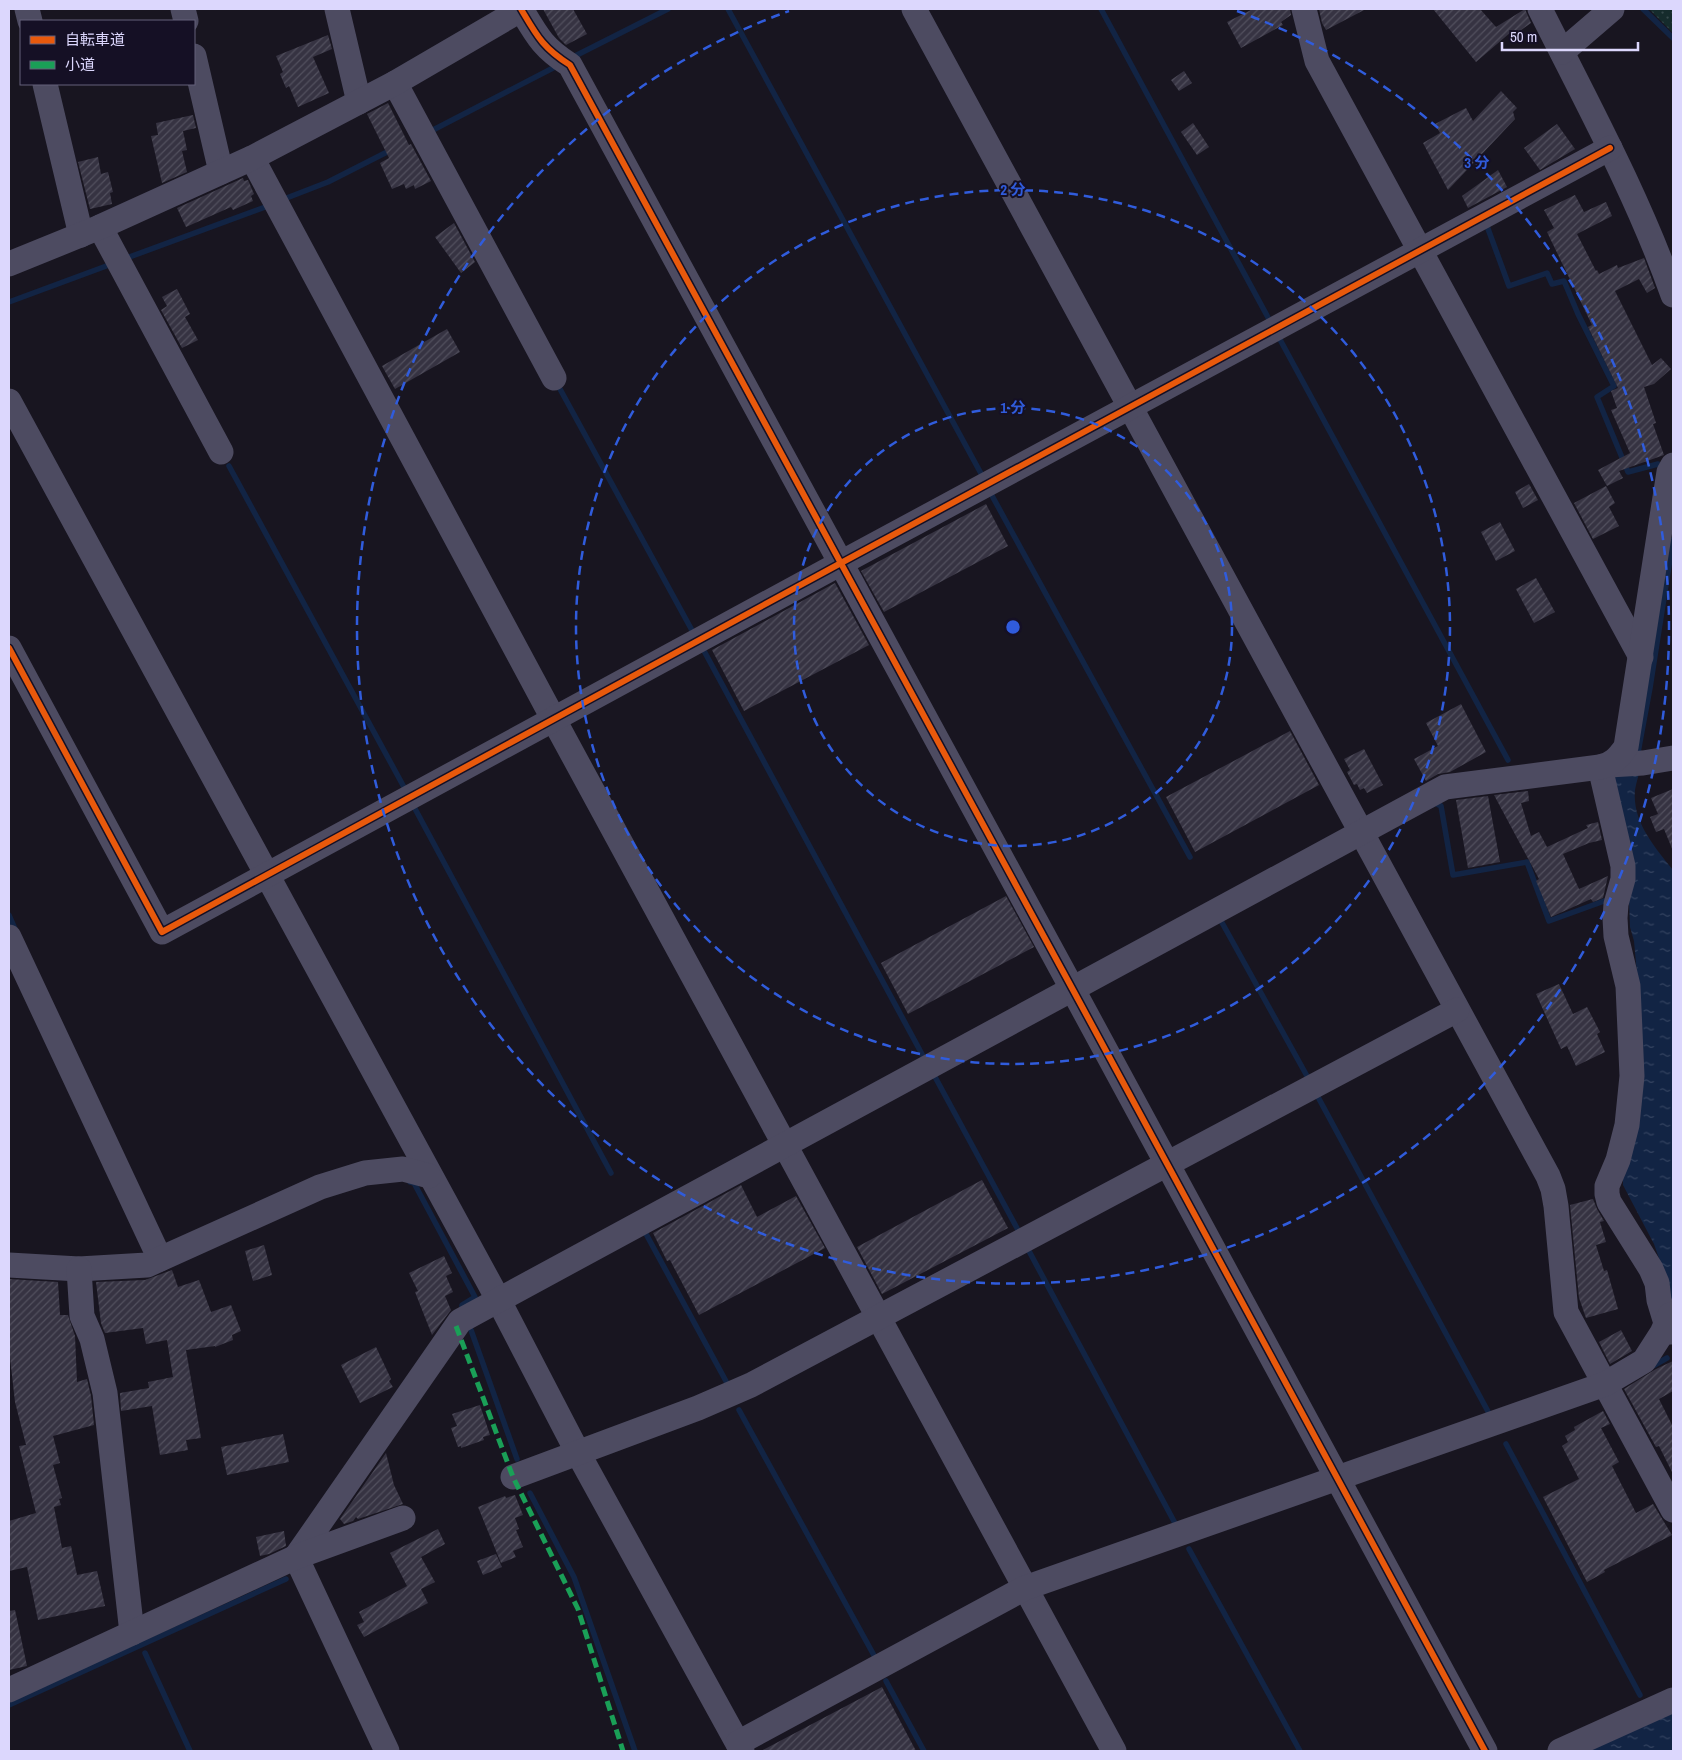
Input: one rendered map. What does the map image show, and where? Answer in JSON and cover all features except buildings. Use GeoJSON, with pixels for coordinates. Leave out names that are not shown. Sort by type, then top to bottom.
{"type":"FeatureCollection","features":[{"type":"Feature","properties":{"kind":"street"},"geometry":{"type":"LineString","coordinates":[[337,9],[359,102]]}},
{"type":"Feature","properties":{"kind":"street"},"geometry":{"type":"LineString","coordinates":[[914,9],[1548,1176],[1553,1189],[1566,1312],[1673,1510]]}},
{"type":"Feature","properties":{"kind":"street"},"geometry":{"type":"LineString","coordinates":[[1304,9],[1317,61],[1641,657]]}},
{"type":"Feature","properties":{"kind":"street"},"geometry":{"type":"LineString","coordinates":[[1540,9],[1610,148],[1662,264],[1673,295]]}},
{"type":"Feature","properties":{"kind":"street"},"geometry":{"type":"LineString","coordinates":[[1562,52],[1612,9]]}},
{"type":"Feature","properties":{"kind":"street"},"geometry":{"type":"LineString","coordinates":[[9,264],[91,231],[252,158],[395,83],[512,11],[552,54],[570,65],[1486,1751]]}},
{"type":"Feature","properties":{"kind":"street"},"geometry":{"type":"LineString","coordinates":[[195,60],[221,172]]}},
{"type":"Feature","properties":{"kind":"street"},"geometry":{"type":"LineString","coordinates":[[395,83],[554,378]]}},
{"type":"Feature","properties":{"kind":"street"},"geometry":{"type":"LineString","coordinates":[[45,85],[91,231],[221,452]]}},
{"type":"Feature","properties":{"kind":"street"},"geometry":{"type":"LineString","coordinates":[[9,648],[162,932],[1610,148]]}},
{"type":"Feature","properties":{"kind":"street"},"geometry":{"type":"LineString","coordinates":[[252,158],[554,720],[1114,1751]]}},
{"type":"Feature","properties":{"kind":"street"},"geometry":{"type":"LineString","coordinates":[[9,401],[498,1301],[578,1453],[740,1747],[1025,1588],[1605,1384],[1644,1361],[1671,1322],[1659,1300],[1657,1283],[1651,1268],[1609,1202],[1607,1194],[1607,1186],[1618,1160],[1627,1125],[1632,1076],[1628,986],[1616,936],[1615,918],[1616,904],[1623,879],[1621,765],[1618,759],[1626,748],[1669,472],[1673,465]]}},
{"type":"Feature","properties":{"kind":"street"},"geometry":{"type":"LineString","coordinates":[[296,1557],[460,1321],[1445,787],[1673,758]]}},
{"type":"Feature","properties":{"kind":"street"},"geometry":{"type":"LineString","coordinates":[[9,937],[160,1259]]}},
{"type":"Feature","properties":{"kind":"street"},"geometry":{"type":"LineString","coordinates":[[513,1477],[698,1408],[751,1385],[1457,1010]]}},
{"type":"Feature","properties":{"kind":"street"},"geometry":{"type":"LineString","coordinates":[[9,1264],[79,1269],[147,1265],[320,1187],[365,1173],[403,1169],[430,1176]]}},
{"type":"Feature","properties":{"kind":"street"},"geometry":{"type":"LineString","coordinates":[[79,1269],[82,1316],[92,1339],[105,1393],[132,1633]]}},
{"type":"Feature","properties":{"kind":"street"},"geometry":{"type":"LineString","coordinates":[[9,1690],[296,1557],[403,1518]]}},
{"type":"Feature","properties":{"kind":"street"},"geometry":{"type":"LineString","coordinates":[[296,1557],[387,1751]]}},
{"type":"Feature","properties":{"kind":"street"},"geometry":{"type":"LineString","coordinates":[[1560,1751],[1673,1700]]}},
{"type":"Feature","properties":{"kind":"green space"},"geometry":{"type":"Polygon","coordinates":[[[1649,9],[1673,9],[1673,33],[1649,9]]]}},
{"type":"Feature","properties":{"kind":"water"},"geometry":{"type":"Polygon","coordinates":[[[1641,767],[1635,790],[1637,813],[1646,833],[1673,870],[1673,1308],[1666,1278],[1654,1244],[1623,1185],[1639,996],[1634,941],[1630,927],[1629,900],[1612,776],[1641,767]]]}},
{"type":"Feature","properties":{"kind":"water"},"geometry":{"type":"Polygon","coordinates":[[[1673,1706],[1673,1751],[1572,1751],[1673,1706]]]}},
{"type":"Feature","properties":{"kind":"waterway"},"geometry":{"type":"LineString","coordinates":[[571,58],[668,9]]}},
{"type":"Feature","properties":{"kind":"waterway"},"geometry":{"type":"LineString","coordinates":[[728,9],[984,479]]}},
{"type":"Feature","properties":{"kind":"waterway"},"geometry":{"type":"LineString","coordinates":[[1101,9],[1271,323]]}},
{"type":"Feature","properties":{"kind":"waterway"},"geometry":{"type":"LineString","coordinates":[[1643,9],[1673,38]]}},
{"type":"Feature","properties":{"kind":"waterway"},"geometry":{"type":"LineString","coordinates":[[433,130],[553,68]]}},
{"type":"Feature","properties":{"kind":"waterway"},"geometry":{"type":"LineString","coordinates":[[284,199],[328,182],[393,149]]}},
{"type":"Feature","properties":{"kind":"waterway"},"geometry":{"type":"LineString","coordinates":[[124,259],[268,206]]}},
{"type":"Feature","properties":{"kind":"waterway"},"geometry":{"type":"LineString","coordinates":[[1487,226],[1509,286],[1547,273],[1552,284],[1564,281],[1578,314],[1614,386],[1597,397],[1628,472],[1658,464]]}},
{"type":"Feature","properties":{"kind":"waterway"},"geometry":{"type":"LineString","coordinates":[[9,302],[109,265]]}},
{"type":"Feature","properties":{"kind":"waterway"},"geometry":{"type":"LineString","coordinates":[[1277,334],[1508,760]]}},
{"type":"Feature","properties":{"kind":"waterway"},"geometry":{"type":"LineString","coordinates":[[560,389],[694,634]]}},
{"type":"Feature","properties":{"kind":"waterway"},"geometry":{"type":"LineString","coordinates":[[229,466],[405,789]]}},
{"type":"Feature","properties":{"kind":"waterway"},"geometry":{"type":"LineString","coordinates":[[990,492],[1190,857]]}},
{"type":"Feature","properties":{"kind":"waterway"},"geometry":{"type":"LineString","coordinates":[[1637,758],[1673,540]]}},
{"type":"Feature","properties":{"kind":"waterway"},"geometry":{"type":"LineString","coordinates":[[703,649],[923,1056]]}},
{"type":"Feature","properties":{"kind":"waterway"},"geometry":{"type":"LineString","coordinates":[[1432,805],[1435,803],[1441,806],[1453,875],[1527,862],[1549,921],[1607,900]]}},
{"type":"Feature","properties":{"kind":"waterway"},"geometry":{"type":"LineString","coordinates":[[413,805],[611,1173]]}},
{"type":"Feature","properties":{"kind":"waterway"},"geometry":{"type":"LineString","coordinates":[[9,915],[16,931]]}},
{"type":"Feature","properties":{"kind":"waterway"},"geometry":{"type":"LineString","coordinates":[[1220,919],[1307,1076]]}},
{"type":"Feature","properties":{"kind":"waterway"},"geometry":{"type":"LineString","coordinates":[[934,1075],[1018,1230]]}},
{"type":"Feature","properties":{"kind":"waterway"},"geometry":{"type":"LineString","coordinates":[[1318,1097],[1491,1417]]}},
{"type":"Feature","properties":{"kind":"waterway"},"geometry":{"type":"LineString","coordinates":[[410,1182],[414,1183],[475,1297],[462,1305],[462,1308]]}},
{"type":"Feature","properties":{"kind":"waterway"},"geometry":{"type":"LineString","coordinates":[[645,1232],[727,1383]]}},
{"type":"Feature","properties":{"kind":"waterway"},"geometry":{"type":"LineString","coordinates":[[1029,1251],[1176,1525]]}},
{"type":"Feature","properties":{"kind":"waterway"},"geometry":{"type":"LineString","coordinates":[[471,1330],[517,1459]]}},
{"type":"Feature","properties":{"kind":"waterway"},"geometry":{"type":"LineString","coordinates":[[1651,1367],[1667,1358]]}},
{"type":"Feature","properties":{"kind":"waterway"},"geometry":{"type":"LineString","coordinates":[[739,1410],[876,1659]]}},
{"type":"Feature","properties":{"kind":"waterway"},"geometry":{"type":"LineString","coordinates":[[1506,1444],[1640,1695]]}},
{"type":"Feature","properties":{"kind":"waterway"},"geometry":{"type":"LineString","coordinates":[[530,1493],[574,1577],[635,1751]]}},
{"type":"Feature","properties":{"kind":"waterway"},"geometry":{"type":"LineString","coordinates":[[1189,1549],[1300,1751]]}},
{"type":"Feature","properties":{"kind":"waterway"},"geometry":{"type":"LineString","coordinates":[[9,1705],[286,1579]]}},
{"type":"Feature","properties":{"kind":"waterway"},"geometry":{"type":"LineString","coordinates":[[145,1653],[190,1751]]}},
{"type":"Feature","properties":{"kind":"waterway"},"geometry":{"type":"LineString","coordinates":[[886,1681],[924,1751]]}},
{"type":"Feature","properties":{"kind":"marked path"},"geometry":{"type":"LineString","coordinates":[[456,1326],[513,1477],[578,1609],[623,1751]]}},
{"type":"Feature","properties":{"kind":"cycle path"},"geometry":{"type":"LineString","coordinates":[[521,9],[541,41],[553,53],[570,65],[1485,1751]]}},
{"type":"Feature","properties":{"kind":"cycle path"},"geometry":{"type":"LineString","coordinates":[[9,648],[162,932],[1610,148]]}}]}
